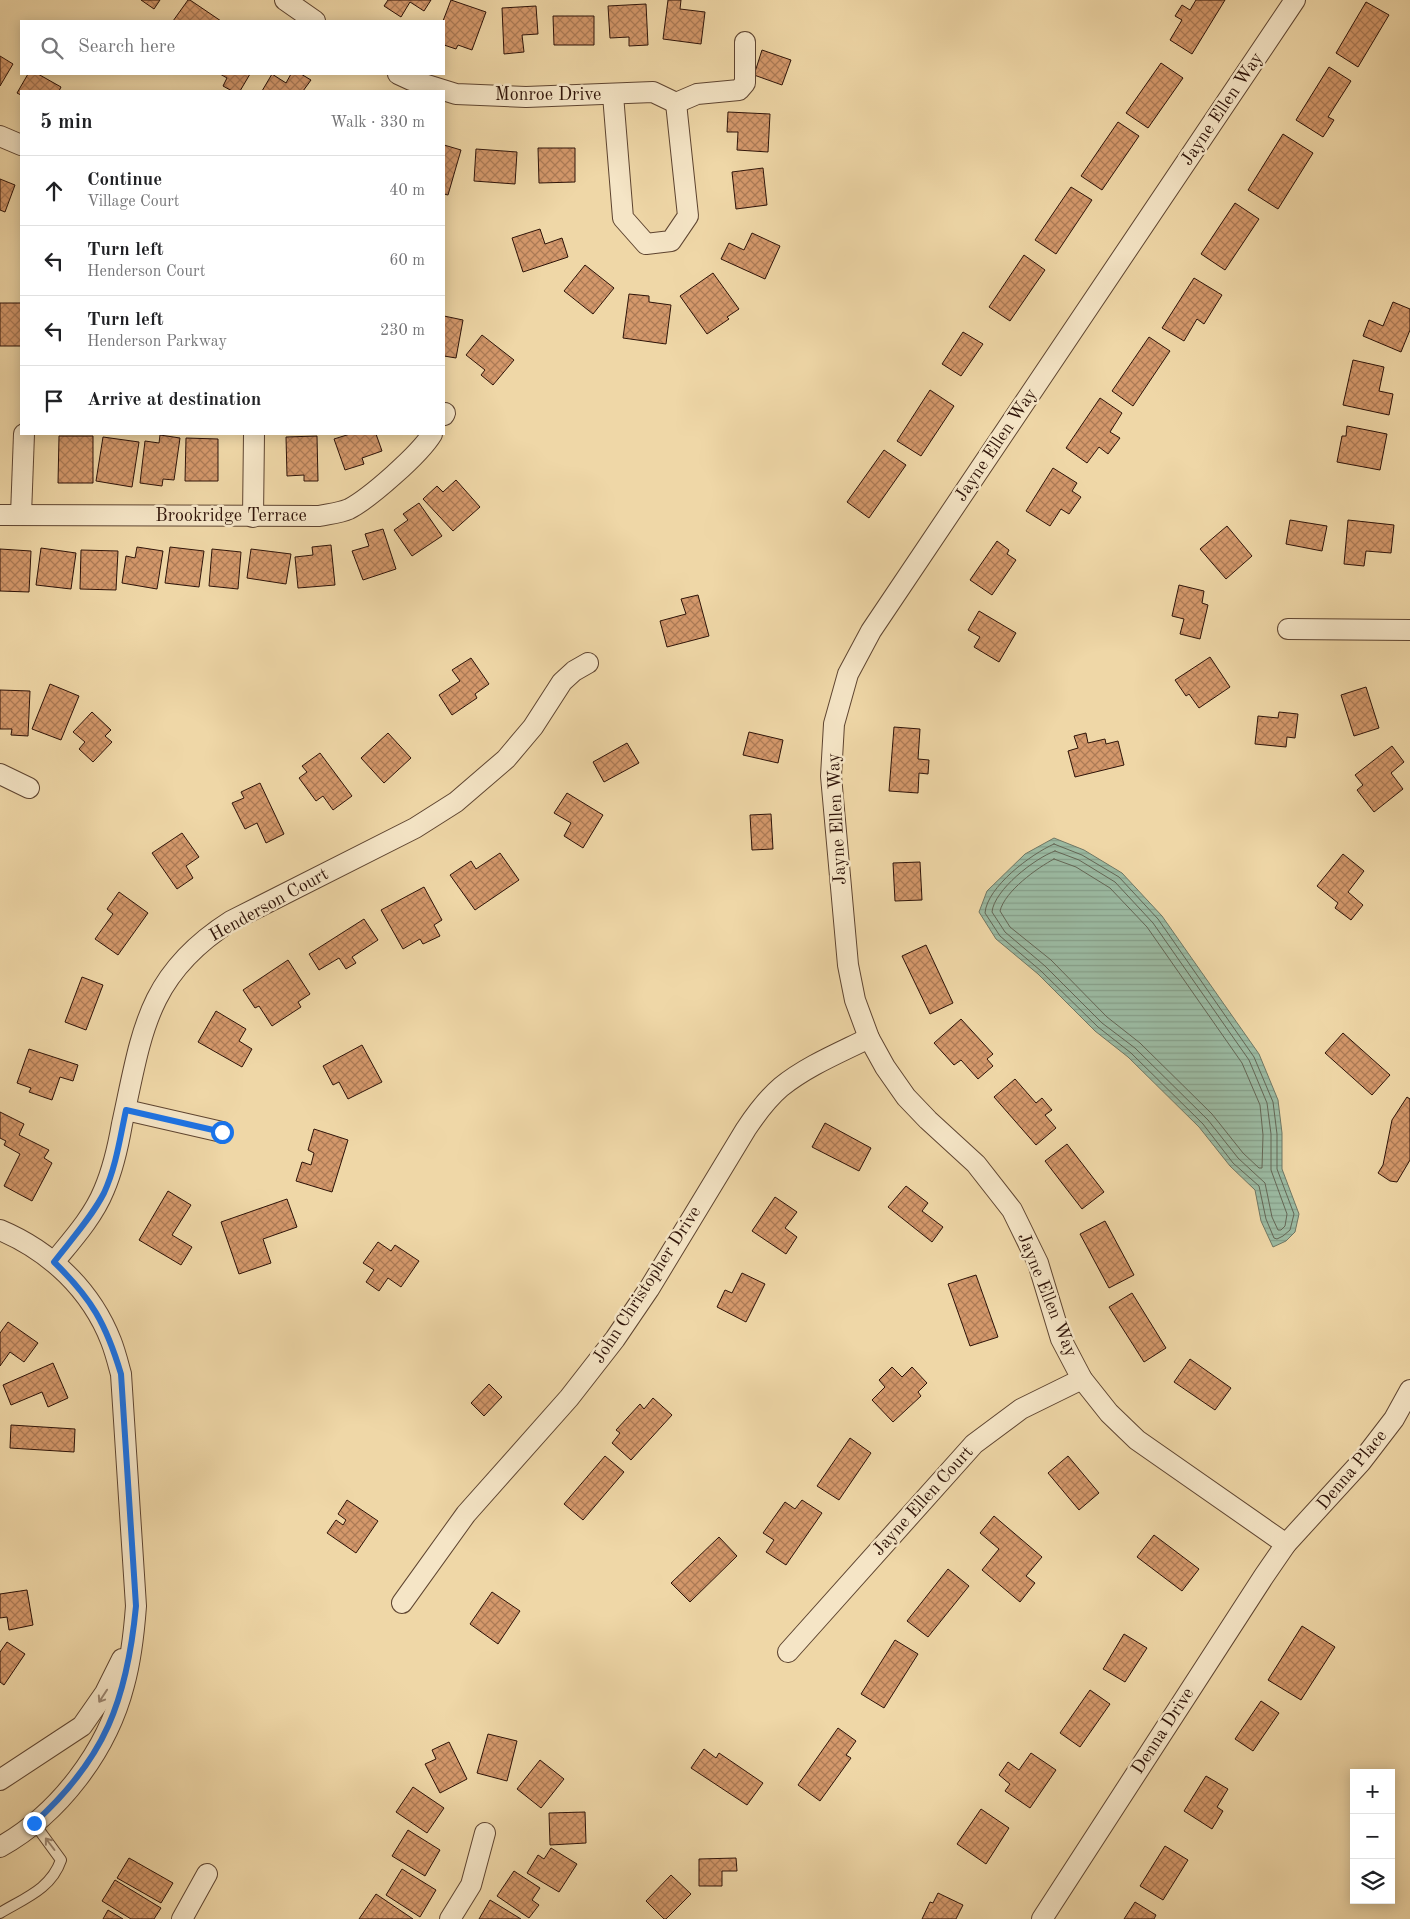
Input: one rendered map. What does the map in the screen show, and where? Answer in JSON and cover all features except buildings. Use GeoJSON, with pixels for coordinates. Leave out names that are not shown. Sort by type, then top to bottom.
{"type":"FeatureCollection","features":[{"type":"Feature","properties":{"kind":"street"},"geometry":{"type":"LineString","coordinates":[[285,0],[315,20]]}},
{"type":"Feature","properties":{"kind":"street","name":"Jayne Ellen Way"},"geometry":{"type":"LineString","coordinates":[[1286,1544],[1138,1440],[1109,1413],[1082,1379],[1061,1339],[1038,1263],[1012,1210],[976,1164],[906,1097],[885,1067],[869,1038],[856,1000],[848,965],[831,776],[834,724],[848,674],[871,631],[1295,0]]}},
{"type":"Feature","properties":{"kind":"street"},"geometry":{"type":"LineString","coordinates":[[612,94],[623,218],[646,244],[670,241],[688,216],[676,103],[697,94],[739,90],[745,83],[746,42]]}},
{"type":"Feature","properties":{"kind":"street","name":"Monroe Drive"},"geometry":{"type":"LineString","coordinates":[[400,75],[443,90]]}},
{"type":"Feature","properties":{"kind":"street","name":"Monroe Drive"},"geometry":{"type":"LineString","coordinates":[[445,91],[456,94],[526,98],[653,92],[676,103]]}},
{"type":"Feature","properties":{"kind":"street"},"geometry":{"type":"LineString","coordinates":[[0,136],[20,145]]}},
{"type":"Feature","properties":{"kind":"street"},"geometry":{"type":"LineString","coordinates":[[21,515],[24,435]]}},
{"type":"Feature","properties":{"kind":"street"},"geometry":{"type":"LineString","coordinates":[[253,517],[254,435]]}},
{"type":"Feature","properties":{"kind":"street","name":"Brookridge Terrace"},"geometry":{"type":"LineString","coordinates":[[0,515],[319,516],[348,509],[392,476],[425,445],[431,435]]}},
{"type":"Feature","properties":{"kind":"street"},"geometry":{"type":"LineString","coordinates":[[1288,629],[1410,630]]}},
{"type":"Feature","properties":{"kind":"street","name":"Henderson Court"},"geometry":{"type":"LineString","coordinates":[[54,1262],[90,1217],[104,1192],[114,1165],[141,1038],[149,1014],[166,980],[191,951],[210,934],[231,921],[415,828],[456,802],[506,759],[532,727],[562,682],[574,670],[588,663]]}},
{"type":"Feature","properties":{"kind":"street"},"geometry":{"type":"LineString","coordinates":[[0,774],[29,788]]}},
{"type":"Feature","properties":{"kind":"street","name":"John Christopher Drive"},"geometry":{"type":"LineString","coordinates":[[402,1603],[466,1514],[569,1398],[615,1339],[649,1289],[760,1109],[780,1089],[802,1072],[869,1038]]}},
{"type":"Feature","properties":{"kind":"street"},"geometry":{"type":"LineString","coordinates":[[126,1110],[222,1132]]}},
{"type":"Feature","properties":{"kind":"street"},"geometry":{"type":"LineString","coordinates":[[0,1230],[32,1246],[54,1262],[77,1285],[97,1313],[111,1341],[121,1374],[136,1606],[133,1637],[124,1686],[108,1730],[84,1771],[56,1803],[34,1823],[0,1847]]}},
{"type":"Feature","properties":{"kind":"street","name":"Jayne Ellen Court"},"geometry":{"type":"LineString","coordinates":[[788,1652],[974,1444],[1021,1408],[1082,1379]]}},
{"type":"Feature","properties":{"kind":"street","name":"Denna Place"},"geometry":{"type":"LineString","coordinates":[[1286,1544],[1361,1462],[1394,1419],[1410,1390]]}},
{"type":"Feature","properties":{"kind":"street","name":"Denna Drive"},"geometry":{"type":"LineString","coordinates":[[1042,1919],[1286,1544]]}},
{"type":"Feature","properties":{"kind":"street"},"geometry":{"type":"LineString","coordinates":[[0,1780],[82,1726],[105,1693],[133,1637]]}},
{"type":"Feature","properties":{"kind":"street"},"geometry":{"type":"LineString","coordinates":[[450,1919],[472,1884],[485,1833]]}},
{"type":"Feature","properties":{"kind":"street"},"geometry":{"type":"LineString","coordinates":[[182,1919],[207,1874]]}},
{"type":"Feature","properties":{"kind":"lane"},"geometry":{"type":"LineString","coordinates":[[0,1913],[48,1884],[57,1872],[61,1860],[34,1823]]}},
{"type":"Feature","properties":{"kind":"water"},"geometry":{"type":"Polygon","coordinates":[[[1054,838],[1084,850],[1122,873],[1162,916],[1259,1054],[1278,1100],[1282,1133],[1282,1169],[1299,1214],[1295,1232],[1286,1241],[1273,1247],[1261,1221],[1255,1190],[1230,1166],[1199,1127],[1128,1057],[1095,1031],[1038,974],[996,939],[979,912],[987,891],[1025,854],[1054,838]]]}},
{"type":"Feature","properties":{"kind":"route"},"geometry":{"type":"LineString","coordinates":[[34,1823],[56,1803],[84,1771],[108,1730],[124,1686],[133,1637],[136,1606],[121,1374],[111,1341],[97,1313],[77,1285],[54,1262],[90,1217],[104,1192],[114,1165],[126,1110],[222,1132]]}}]}
